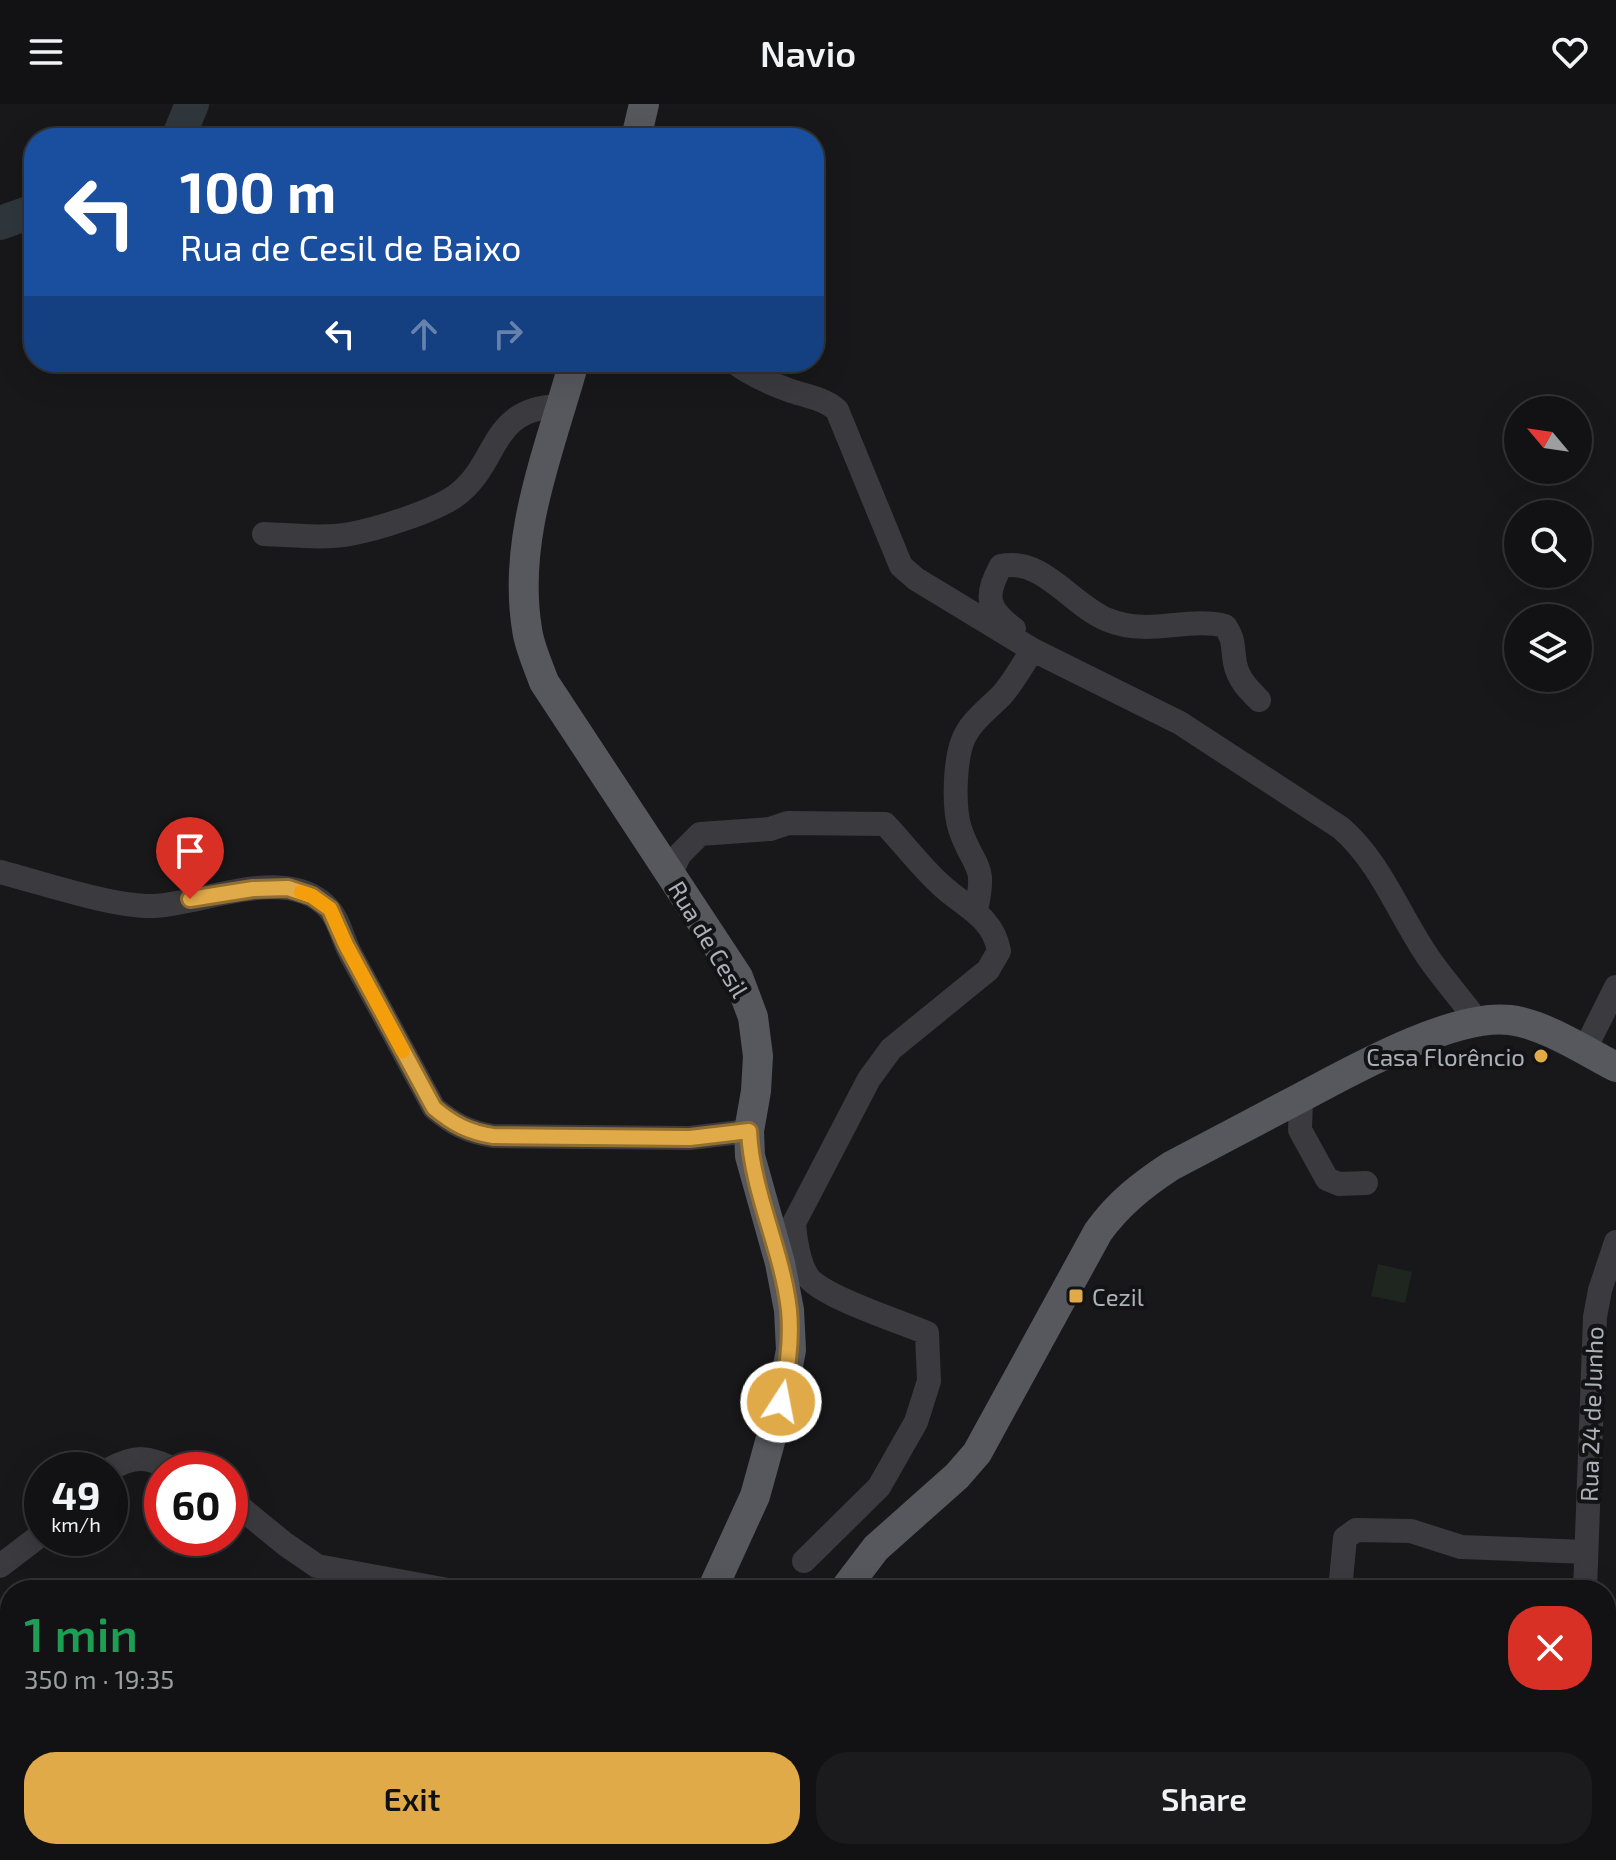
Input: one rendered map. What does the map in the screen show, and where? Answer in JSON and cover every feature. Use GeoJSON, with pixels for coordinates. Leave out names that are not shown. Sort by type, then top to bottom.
{"type":"FeatureCollection","features":[{"type":"Feature","properties":{"kind":"main road"},"geometry":{"type":"LineString","coordinates":[[638,128],[644,104]]}},
{"type":"Feature","properties":{"kind":"main road","name":"Rua de Cesil"},"geometry":{"type":"LineString","coordinates":[[571,372],[524,543],[522,583],[527,632],[544,682],[738,977],[753,1017],[758,1056],[749,1131],[750,1156],[782,1224],[780,1263],[789,1310],[791,1350],[781,1402],[755,1496],[717,1580]]}},
{"type":"Feature","properties":{"kind":"main road"},"geometry":{"type":"LineString","coordinates":[[852,1580],[876,1548],[957,1476],[977,1453],[1079,1265],[1118,1206],[1148,1181],[1171,1166],[1401,1048],[1478,1022],[1510,1020],[1523,1023],[1616,1067]]}},
{"type":"Feature","properties":{"kind":"street"},"geometry":{"type":"LineString","coordinates":[[748,372],[830,404],[837,410],[901,566],[916,579],[1033,650],[1180,723],[1341,828],[1374,863],[1428,957],[1478,1022]]}},
{"type":"Feature","properties":{"kind":"street"},"geometry":{"type":"LineString","coordinates":[[264,534],[350,534],[428,511],[474,481],[501,432],[516,417],[541,406],[560,406]]}},
{"type":"Feature","properties":{"kind":"street"},"geometry":{"type":"LineString","coordinates":[[976,910],[981,870],[961,832],[957,816],[960,745],[968,730],[1003,694],[1033,650],[1032,642],[999,617],[990,602],[991,583],[1001,566],[1016,563],[1031,569],[1105,619],[1130,626],[1169,627],[1211,622],[1225,626],[1234,640],[1235,664],[1243,685],[1259,700]]}},
{"type":"Feature","properties":{"kind":"street"},"geometry":{"type":"LineString","coordinates":[[670,874],[680,854],[700,834],[770,829],[788,823],[885,824],[943,887],[976,910],[997,940],[999,951],[988,970],[891,1049],[869,1079],[782,1224],[795,1237],[808,1277],[825,1291],[927,1333],[929,1381],[916,1422],[879,1487],[804,1561]]}},
{"type":"Feature","properties":{"kind":"street"},"geometry":{"type":"LineString","coordinates":[[0,872],[124,903],[155,906],[253,889],[288,888],[312,896],[330,909],[346,945],[434,1108],[454,1125],[472,1132],[493,1136],[690,1138],[749,1131]]}},
{"type":"Feature","properties":{"kind":"street"},"geometry":{"type":"LineString","coordinates":[[1584,1051],[1616,987]]}},
{"type":"Feature","properties":{"kind":"street"},"geometry":{"type":"LineString","coordinates":[[1301,1098],[1300,1130],[1327,1179],[1339,1184],[1366,1183]]}},
{"type":"Feature","properties":{"kind":"street","name":"Rua 24 de Junho"},"geometry":{"type":"LineString","coordinates":[[1585,1580],[1595,1317],[1600,1290],[1616,1242]]}},
{"type":"Feature","properties":{"kind":"street"},"geometry":{"type":"LineString","coordinates":[[248,1514],[317,1566],[393,1580]]}},
{"type":"Feature","properties":{"kind":"street"},"geometry":{"type":"LineString","coordinates":[[1341,1580],[1345,1538],[1356,1530],[1411,1531],[1461,1547],[1586,1552]]}},
{"type":"Feature","properties":{"kind":"street"},"geometry":{"type":"LineString","coordinates":[[0,1566],[24,1548]]}},
{"type":"Feature","properties":{"kind":"shaded area"},"geometry":{"type":"Polygon","coordinates":[[[1378,1264],[1412,1272],[1405,1303],[1371,1296],[1378,1264]]]}},
{"type":"Feature","properties":{"kind":"waterway"},"geometry":{"type":"LineString","coordinates":[[182,128],[192,104]]}},
{"type":"Feature","properties":{"kind":"waterway"},"geometry":{"type":"LineString","coordinates":[[0,223],[24,215]]}},
{"type":"Feature","properties":{"kind":"slow traffic"},"geometry":{"type":"LineString","coordinates":[[301,892],[330,909],[403,1051]]}},
{"type":"Feature","properties":{"kind":"place","name":"Casa Florêncio"},"geometry":{"type":"Point","coordinates":[1541,1056]}},
{"type":"Feature","properties":{"kind":"place","name":"Cezil"},"geometry":{"type":"Point","coordinates":[1076,1296]}},
{"type":"Feature","properties":{"kind":"route"},"geometry":{"type":"LineString","coordinates":[[190,899],[253,889],[288,888],[312,896],[330,909],[346,945],[434,1108],[454,1125],[493,1136],[690,1138],[749,1131],[750,1156],[780,1263],[789,1310],[791,1350],[781,1402]]}}]}
